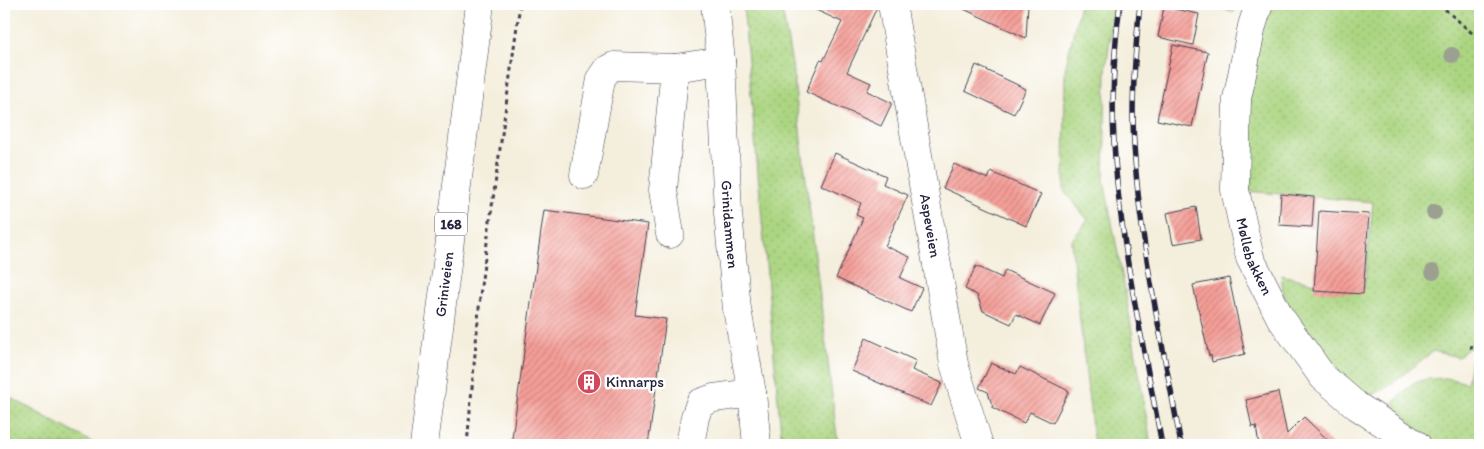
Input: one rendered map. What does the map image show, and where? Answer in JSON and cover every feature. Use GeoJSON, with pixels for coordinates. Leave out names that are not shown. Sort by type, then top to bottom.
{"type":"FeatureCollection","features":[{"type":"Feature","properties":{"kind":"street","name":"Griniveien"},"geometry":{"type":"LineString","coordinates":[[424,445],[480,4]]}},
{"type":"Feature","properties":{"kind":"street","name":"Grinidammen"},"geometry":{"type":"LineString","coordinates":[[715,4],[722,61],[731,242],[737,309],[752,393],[757,445]]}},
{"type":"Feature","properties":{"kind":"street","name":"Aspeveien"},"geometry":{"type":"LineString","coordinates":[[892,4],[954,364],[979,445]]}},
{"type":"Feature","properties":{"kind":"street","name":"Møllebakken"},"geometry":{"type":"LineString","coordinates":[[1259,4],[1252,26],[1237,99],[1235,190],[1250,258],[1280,317],[1322,376],[1356,406],[1417,445]]}},
{"type":"Feature","properties":{"kind":"street"},"geometry":{"type":"LineString","coordinates":[[584,176],[601,79],[608,69],[614,66],[675,68],[722,61]]}},
{"type":"Feature","properties":{"kind":"street"},"geometry":{"type":"LineString","coordinates":[[670,234],[663,190],[675,68]]}},
{"type":"Feature","properties":{"kind":"street"},"geometry":{"type":"LineString","coordinates":[[690,445],[695,417],[700,403],[714,398],[752,393]]}},
{"type":"Feature","properties":{"kind":"path"},"geometry":{"type":"LineString","coordinates":[[467,445],[481,286],[520,4]]}},
{"type":"Feature","properties":{"kind":"path"},"geometry":{"type":"LineString","coordinates":[[1439,4],[1480,40]]}},
{"type":"Feature","properties":{"kind":"path"},"geometry":{"type":"LineString","coordinates":[[1471,349],[1473,342],[1480,344]]}},
{"type":"Feature","properties":{"kind":"green space"},"geometry":{"type":"Polygon","coordinates":[[[743,4],[781,4],[792,64],[838,445],[782,445],[743,4]]]}},
{"type":"Feature","properties":{"kind":"green space"},"geometry":{"type":"Polygon","coordinates":[[[1080,4],[1114,4],[1106,70],[1104,181],[1125,290],[1151,445],[1094,445],[1071,241],[1088,220],[1064,191],[1065,70],[1080,4]]]}},
{"type":"Feature","properties":{"kind":"green space"},"geometry":{"type":"Polygon","coordinates":[[[1205,4],[1236,4],[1234,12],[1205,4]]]}},
{"type":"Feature","properties":{"kind":"green space"},"geometry":{"type":"Polygon","coordinates":[[[1263,4],[1480,4],[1480,445],[1434,445],[1392,417],[1395,401],[1412,384],[1426,379],[1447,378],[1467,383],[1474,349],[1469,348],[1458,357],[1433,351],[1392,384],[1373,395],[1358,393],[1339,380],[1284,299],[1281,275],[1315,283],[1364,288],[1373,202],[1235,190],[1263,4]]]}},
{"type":"Feature","properties":{"kind":"green space"},"geometry":{"type":"Polygon","coordinates":[[[4,394],[97,445],[4,445],[4,394]]]}},
{"type":"Feature","properties":{"kind":"building"},"geometry":{"type":"Polygon","coordinates":[[[803,4],[877,4],[847,72],[871,83],[867,91],[892,103],[881,126],[806,92],[820,60],[823,61],[842,22],[803,4]]]}},
{"type":"Feature","properties":{"kind":"building"},"geometry":{"type":"Polygon","coordinates":[[[953,4],[1028,4],[1026,38],[953,4]]]}},
{"type":"Feature","properties":{"kind":"building"},"geometry":{"type":"Polygon","coordinates":[[[1164,7],[1199,14],[1193,45],[1158,37],[1164,7]]]}},
{"type":"Feature","properties":{"kind":"building"},"geometry":{"type":"Polygon","coordinates":[[[1173,45],[1208,52],[1192,127],[1157,120],[1173,45]]]}},
{"type":"Feature","properties":{"kind":"building"},"geometry":{"type":"Polygon","coordinates":[[[976,65],[1026,89],[1014,114],[965,91],[976,65]]]}},
{"type":"Feature","properties":{"kind":"building"},"geometry":{"type":"Polygon","coordinates":[[[835,153],[886,176],[883,184],[908,195],[885,246],[910,257],[900,278],[922,288],[911,312],[836,278],[863,218],[856,215],[861,203],[821,185],[835,153]]]}},
{"type":"Feature","properties":{"kind":"building"},"geometry":{"type":"Polygon","coordinates":[[[954,164],[988,179],[991,172],[1041,194],[1026,226],[943,188],[954,164]]]}},
{"type":"Feature","properties":{"kind":"building"},"geometry":{"type":"Polygon","coordinates":[[[1281,194],[1314,197],[1312,227],[1279,225],[1281,194]]]}},
{"type":"Feature","properties":{"kind":"building"},"geometry":{"type":"Polygon","coordinates":[[[1196,207],[1201,239],[1173,244],[1167,213],[1196,207]]]}},
{"type":"Feature","properties":{"kind":"building","name":"Kinnarps"},"geometry":{"type":"Polygon","coordinates":[[[544,210],[648,224],[635,315],[666,319],[648,445],[511,445],[544,210]]]}},
{"type":"Feature","properties":{"kind":"building"},"geometry":{"type":"Polygon","coordinates":[[[1319,211],[1369,214],[1363,294],[1314,291],[1319,211]]]}},
{"type":"Feature","properties":{"kind":"building"},"geometry":{"type":"Polygon","coordinates":[[[976,266],[1002,278],[1005,270],[1055,293],[1040,325],[1016,314],[1011,324],[983,311],[977,295],[965,289],[976,266]]]}},
{"type":"Feature","properties":{"kind":"building"},"geometry":{"type":"Polygon","coordinates":[[[1229,278],[1245,354],[1212,362],[1193,285],[1229,278]]]}},
{"type":"Feature","properties":{"kind":"building"},"geometry":{"type":"Polygon","coordinates":[[[866,338],[916,361],[912,370],[942,383],[931,406],[852,371],[866,338]]]}},
{"type":"Feature","properties":{"kind":"building"},"geometry":{"type":"Polygon","coordinates":[[[991,363],[1016,374],[1020,367],[1069,391],[1053,423],[1030,412],[1024,423],[993,408],[988,392],[979,388],[991,363]]]}},
{"type":"Feature","properties":{"kind":"building"},"geometry":{"type":"Polygon","coordinates":[[[1278,392],[1287,434],[1304,417],[1333,445],[1259,445],[1256,426],[1252,427],[1246,400],[1278,392]]]}},
{"type":"Feature","properties":{"kind":"railway"},"geometry":{"type":"LineString","coordinates":[[1120,4],[1115,48],[1113,93],[1117,182],[1131,281],[1162,445]]}},
{"type":"Feature","properties":{"kind":"railway"},"geometry":{"type":"LineString","coordinates":[[1140,4],[1133,118],[1135,158],[1144,241],[1181,445]]}},
{"type":"Feature","properties":{"kind":"place","name":"Kinnarps"},"geometry":{"type":"Point","coordinates":[589,382]}}]}
